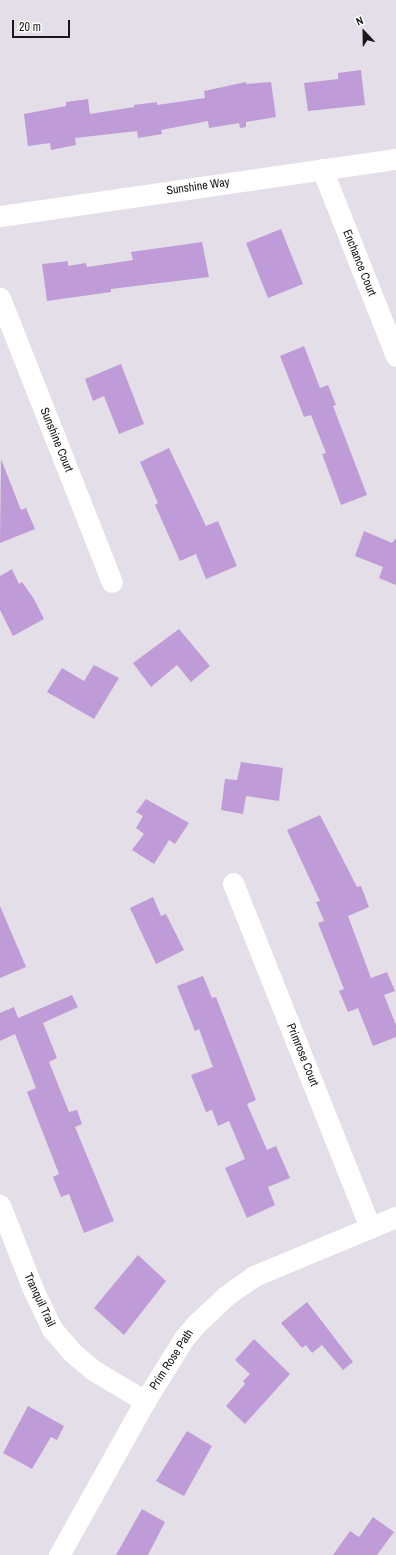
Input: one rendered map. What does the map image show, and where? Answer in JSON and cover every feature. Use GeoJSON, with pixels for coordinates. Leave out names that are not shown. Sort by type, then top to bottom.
{"type":"FeatureCollection","features":[{"type":"Feature","properties":{"kind":"street","name":"Sunshine Way"},"geometry":{"type":"LineString","coordinates":[[0,216],[396,159]]}},
{"type":"Feature","properties":{"kind":"street","name":"Enchance Court"},"geometry":{"type":"LineString","coordinates":[[322,169],[396,356]]}},
{"type":"Feature","properties":{"kind":"street","name":"Sunshine Court"},"geometry":{"type":"LineString","coordinates":[[0,298],[112,582]]}},
{"type":"Feature","properties":{"kind":"street","name":"Primrose Court"},"geometry":{"type":"LineString","coordinates":[[233,883],[370,1228]]}},
{"type":"Feature","properties":{"kind":"street","name":"Tranquil Trail"},"geometry":{"type":"LineString","coordinates":[[0,1205],[33,1289],[52,1329],[74,1354],[93,1370],[145,1401]]}},
{"type":"Feature","properties":{"kind":"street","name":"Prim Rose Path"},"geometry":{"type":"LineString","coordinates":[[59,1555],[145,1401],[184,1338],[227,1295],[254,1276],[396,1217]]}},
{"type":"Feature","properties":{"kind":"building"},"geometry":{"type":"Polygon","coordinates":[[[361,70],[365,105],[308,111],[304,83],[338,79],[338,73],[361,70]]]}},
{"type":"Feature","properties":{"kind":"building"},"geometry":{"type":"Polygon","coordinates":[[[246,82],[246,84],[271,82],[276,117],[246,122],[246,127],[240,128],[239,123],[209,128],[208,121],[161,130],[162,134],[138,138],[137,131],[75,138],[76,145],[51,150],[50,143],[28,146],[24,114],[66,106],[66,102],[88,99],[90,114],[134,107],[134,105],[157,102],[157,105],[205,98],[204,91],[246,82]]]}},
{"type":"Feature","properties":{"kind":"building"},"geometry":{"type":"Polygon","coordinates":[[[281,229],[303,284],[268,298],[246,243],[281,229]]]}},
{"type":"Feature","properties":{"kind":"building"},"geometry":{"type":"Polygon","coordinates":[[[202,242],[209,277],[111,289],[111,292],[47,301],[42,264],[68,261],[68,266],[86,263],[87,267],[133,260],[131,252],[202,242]]]}},
{"type":"Feature","properties":{"kind":"building"},"geometry":{"type":"Polygon","coordinates":[[[304,346],[320,388],[328,385],[336,405],[333,406],[367,495],[341,505],[322,454],[326,453],[311,415],[304,417],[280,356],[304,346]]]}},
{"type":"Feature","properties":{"kind":"building"},"geometry":{"type":"Polygon","coordinates":[[[121,364],[144,424],[119,434],[104,396],[93,401],[85,379],[121,364]]]}},
{"type":"Feature","properties":{"kind":"building"},"geometry":{"type":"Polygon","coordinates":[[[169,448],[206,526],[218,521],[237,566],[206,579],[196,554],[180,561],[155,505],[158,503],[140,462],[169,448]]]}},
{"type":"Feature","properties":{"kind":"building"},"geometry":{"type":"Polygon","coordinates":[[[1,459],[21,510],[26,508],[35,529],[0,543],[1,459]]]}},
{"type":"Feature","properties":{"kind":"building"},"geometry":{"type":"Polygon","coordinates":[[[364,531],[392,543],[396,538],[396,585],[379,578],[383,567],[355,556],[364,531]]]}},
{"type":"Feature","properties":{"kind":"building"},"geometry":{"type":"Polygon","coordinates":[[[12,569],[19,584],[22,582],[34,599],[44,619],[13,636],[0,610],[0,576],[12,569]]]}},
{"type":"Feature","properties":{"kind":"building"},"geometry":{"type":"Polygon","coordinates":[[[179,629],[210,666],[191,682],[177,665],[151,687],[133,663],[179,629]]]}},
{"type":"Feature","properties":{"kind":"building"},"geometry":{"type":"Polygon","coordinates":[[[94,665],[119,678],[94,719],[47,692],[62,668],[84,681],[94,665]]]}},
{"type":"Feature","properties":{"kind":"building"},"geometry":{"type":"Polygon","coordinates":[[[241,762],[283,768],[279,801],[246,796],[243,814],[221,810],[225,779],[237,780],[241,762]]]}},
{"type":"Feature","properties":{"kind":"building"},"geometry":{"type":"Polygon","coordinates":[[[146,799],[189,823],[175,844],[169,840],[154,864],[132,850],[144,834],[136,828],[143,816],[136,812],[146,799]]]}},
{"type":"Feature","properties":{"kind":"building"},"geometry":{"type":"Polygon","coordinates":[[[320,815],[357,887],[361,886],[369,907],[348,916],[371,978],[387,972],[395,991],[384,995],[396,1025],[396,1037],[373,1046],[358,1008],[348,1012],[339,991],[344,989],[318,923],[324,921],[316,902],[320,901],[287,830],[320,815]]]}},
{"type":"Feature","properties":{"kind":"building"},"geometry":{"type":"Polygon","coordinates":[[[153,897],[161,916],[166,914],[184,950],[156,964],[130,908],[153,897]]]}},
{"type":"Feature","properties":{"kind":"building"},"geometry":{"type":"Polygon","coordinates":[[[0,906],[26,967],[0,978],[0,906]]]}},
{"type":"Feature","properties":{"kind":"building"},"geometry":{"type":"Polygon","coordinates":[[[203,976],[212,998],[216,997],[256,1100],[247,1104],[267,1150],[276,1146],[290,1178],[268,1187],[275,1205],[247,1218],[225,1168],[245,1159],[229,1121],[218,1126],[212,1110],[206,1112],[191,1075],[213,1067],[199,1029],[195,1031],[177,986],[203,976]]]}},
{"type":"Feature","properties":{"kind":"building"},"geometry":{"type":"Polygon","coordinates":[[[72,995],[78,1007],[43,1023],[57,1058],[49,1062],[69,1112],[77,1110],[82,1124],[75,1127],[114,1221],[84,1233],[69,1194],[61,1197],[53,1177],[59,1174],[27,1092],[36,1088],[15,1034],[0,1041],[0,1013],[14,1007],[18,1018],[72,995]]]}},
{"type":"Feature","properties":{"kind":"building"},"geometry":{"type":"Polygon","coordinates":[[[138,1255],[166,1281],[124,1335],[94,1308],[138,1255]]]}},
{"type":"Feature","properties":{"kind":"building"},"geometry":{"type":"Polygon","coordinates":[[[307,1302],[353,1362],[343,1370],[322,1345],[312,1353],[306,1345],[302,1348],[281,1323],[307,1302]]]}},
{"type":"Feature","properties":{"kind":"building"},"geometry":{"type":"Polygon","coordinates":[[[254,1339],[290,1374],[245,1424],[226,1406],[245,1384],[243,1381],[250,1374],[235,1360],[254,1339]]]}},
{"type":"Feature","properties":{"kind":"building"},"geometry":{"type":"Polygon","coordinates":[[[28,1406],[64,1426],[57,1440],[51,1437],[32,1469],[3,1453],[28,1406]]]}},
{"type":"Feature","properties":{"kind":"building"},"geometry":{"type":"Polygon","coordinates":[[[187,1431],[212,1446],[184,1496],[156,1481],[187,1431]]]}},
{"type":"Feature","properties":{"kind":"building"},"geometry":{"type":"Polygon","coordinates":[[[142,1509],[165,1522],[148,1555],[116,1555],[142,1509]]]}},
{"type":"Feature","properties":{"kind":"building"},"geometry":{"type":"Polygon","coordinates":[[[373,1517],[394,1532],[377,1555],[333,1555],[350,1531],[359,1537],[373,1517]]]}}]}
